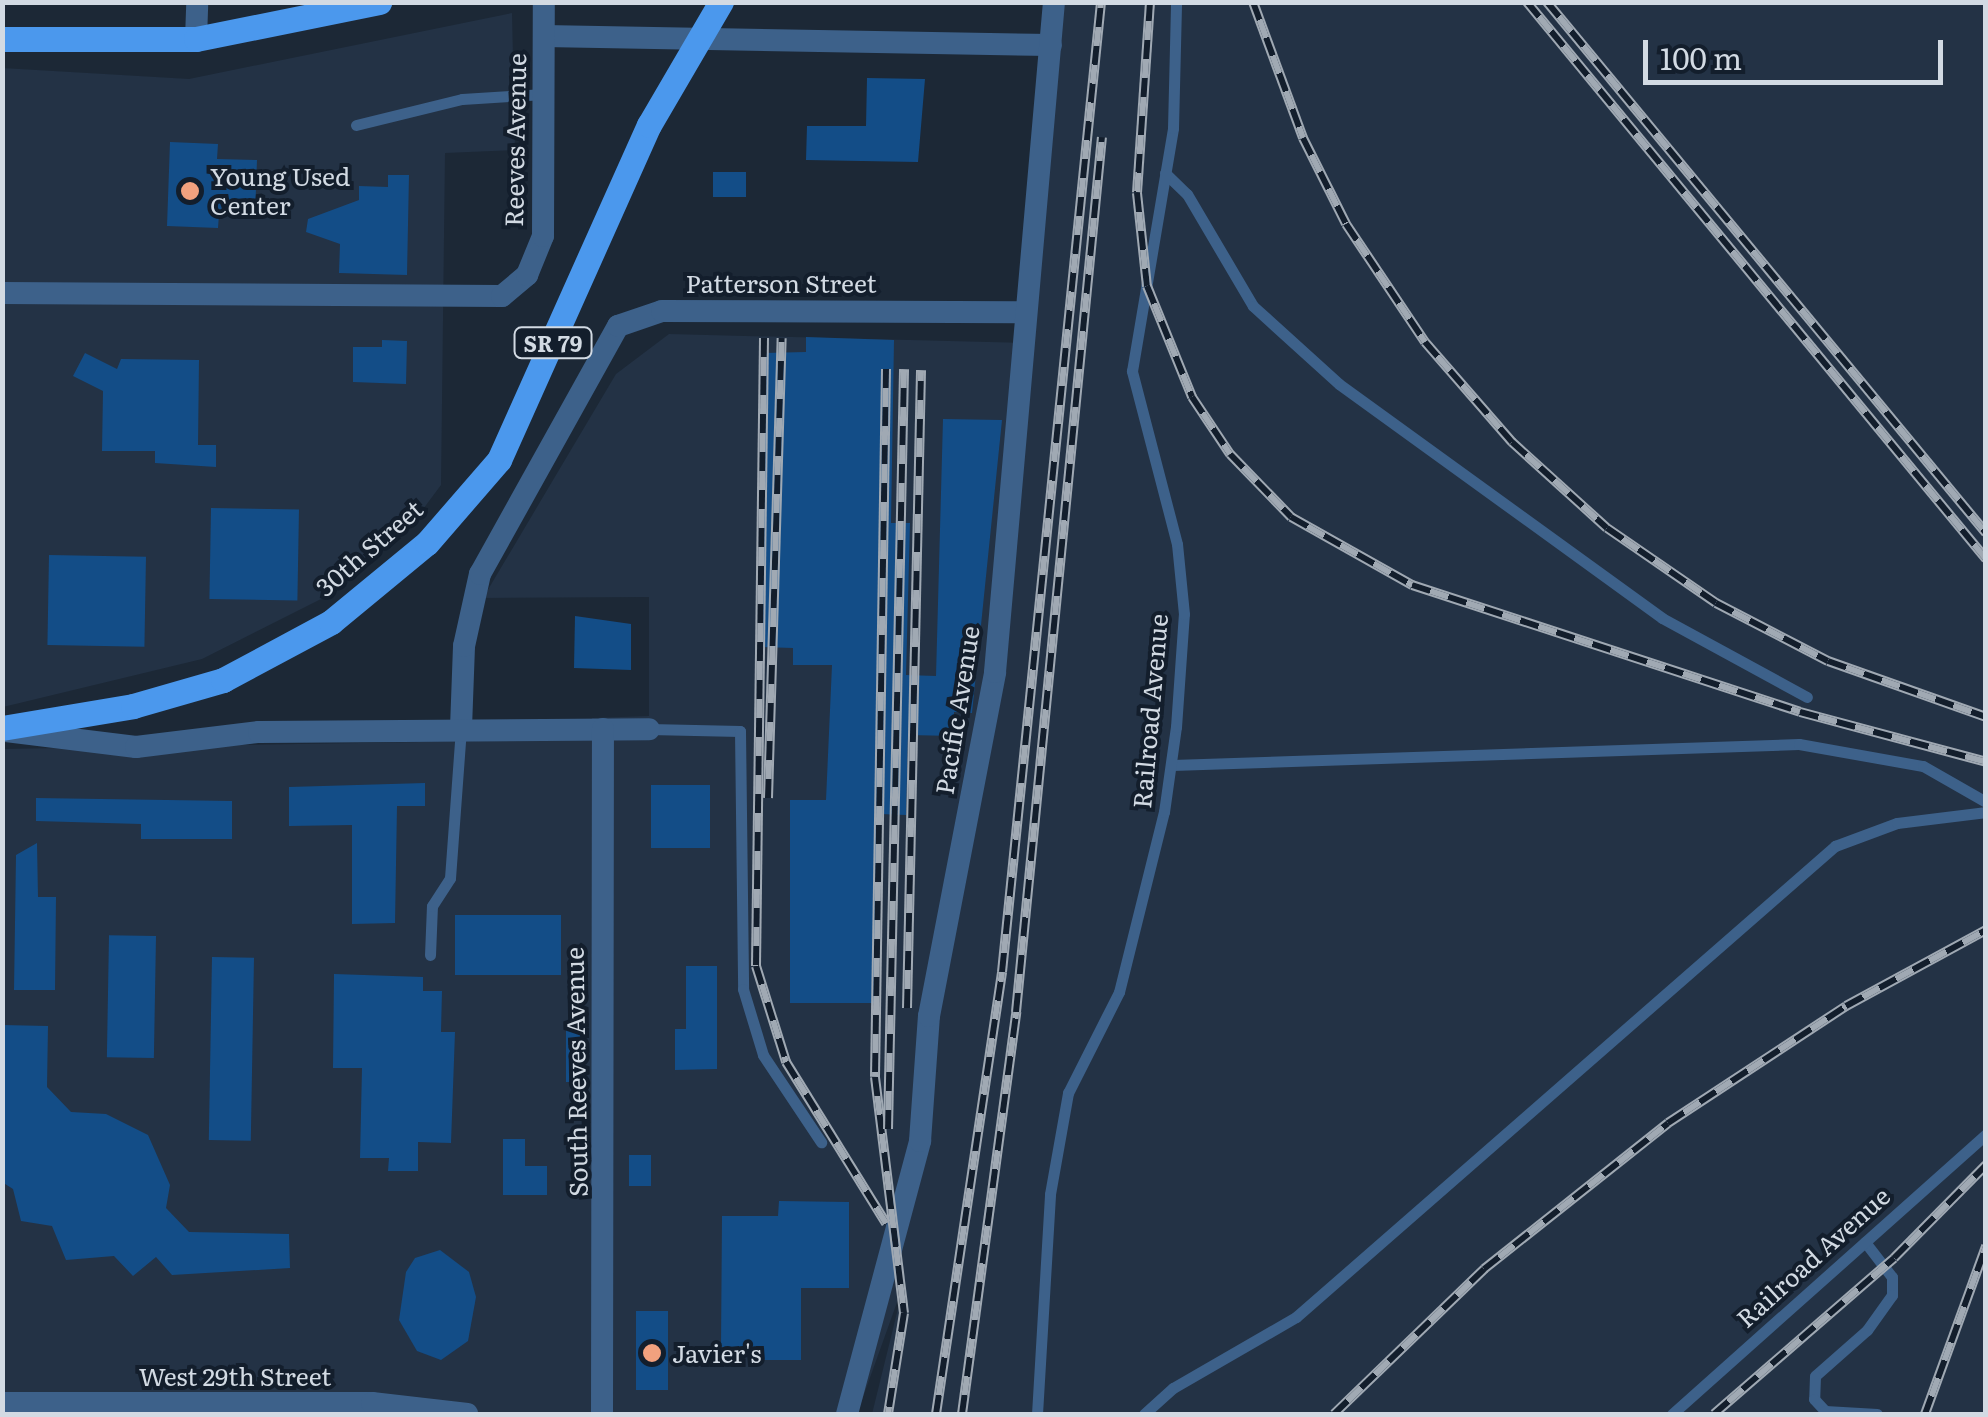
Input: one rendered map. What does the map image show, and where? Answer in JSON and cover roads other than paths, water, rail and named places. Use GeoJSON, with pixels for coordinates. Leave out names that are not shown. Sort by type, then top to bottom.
{"type":"FeatureCollection","features":[{"type":"Feature","properties":{"kind":"main road"},"geometry":{"type":"LineString","coordinates":[[2,39],[196,39],[379,2]]}},
{"type":"Feature","properties":{"kind":"main road","name":"30th Street"},"geometry":{"type":"LineString","coordinates":[[2,730],[133,706],[223,680],[330,622],[427,543],[499,460],[649,125],[721,2]]}},
{"type":"Feature","properties":{"kind":"street"},"geometry":{"type":"LineString","coordinates":[[196,2],[196,39]]}},
{"type":"Feature","properties":{"kind":"street","name":"Reeves Avenue"},"geometry":{"type":"LineString","coordinates":[[2,293],[502,296],[527,275],[544,236],[544,2]]}},
{"type":"Feature","properties":{"kind":"street","name":"Pacific Avenue"},"geometry":{"type":"LineString","coordinates":[[847,1414],[920,1141],[928,1016],[995,672],[1054,2]]}},
{"type":"Feature","properties":{"kind":"street"},"geometry":{"type":"LineString","coordinates":[[544,36],[1051,45]]}},
{"type":"Feature","properties":{"kind":"street","name":"Patterson Street"},"geometry":{"type":"LineString","coordinates":[[461,728],[464,646],[480,574],[618,326],[662,310],[1026,312]]}},
{"type":"Feature","properties":{"kind":"street","name":"South Reeves Avenue"},"geometry":{"type":"LineString","coordinates":[[602,1414],[603,728]]}},
{"type":"Feature","properties":{"kind":"street","name":"30th Street"},"geometry":{"type":"LineString","coordinates":[[2,730],[136,746],[259,732],[648,729]]}},
{"type":"Feature","properties":{"kind":"street","name":"West 29th Street"},"geometry":{"type":"LineString","coordinates":[[2,1404],[467,1414]]}},
{"type":"Feature","properties":{"kind":"lane","name":"Railroad Avenue"},"geometry":{"type":"LineString","coordinates":[[1038,1414],[1050,1194],[1068,1093],[1119,992],[1172,765],[1184,614],[1177,544],[1132,371],[1177,84],[1176,2]]}},
{"type":"Feature","properties":{"kind":"lane"},"geometry":{"type":"LineString","coordinates":[[356,125],[462,99],[544,94]]}},
{"type":"Feature","properties":{"kind":"lane"},"geometry":{"type":"LineString","coordinates":[[1165,173],[1186,194],[1253,306],[1338,384],[1662,618],[1807,697]]}},
{"type":"Feature","properties":{"kind":"lane"},"geometry":{"type":"LineString","coordinates":[[430,955],[432,906],[450,878],[461,728]]}},
{"type":"Feature","properties":{"kind":"lane"},"geometry":{"type":"LineString","coordinates":[[648,729],[740,730],[742,989],[763,1055],[821,1142]]}},
{"type":"Feature","properties":{"kind":"lane"},"geometry":{"type":"LineString","coordinates":[[1172,765],[1798,744],[1923,766],[1986,802]]}},
{"type":"Feature","properties":{"kind":"lane"},"geometry":{"type":"LineString","coordinates":[[1144,1414],[1173,1388],[1296,1317],[1835,846],[1898,823],[1986,812]]}},
{"type":"Feature","properties":{"kind":"lane","name":"Railroad Avenue"},"geometry":{"type":"LineString","coordinates":[[1672,1414],[1986,1134]]}},
{"type":"Feature","properties":{"kind":"lane"},"geometry":{"type":"LineString","coordinates":[[1864,1242],[1892,1276],[1892,1295],[1814,1376],[1814,1399],[1825,1411],[1877,1414]]}},
{"type":"Feature","properties":{"kind":"railway"},"geometry":{"type":"LineString","coordinates":[[936,1414],[1002,972],[1101,2]]}},
{"type":"Feature","properties":{"kind":"railway"},"geometry":{"type":"LineString","coordinates":[[1150,2],[1137,193],[1147,286],[1192,397],[1230,454],[1291,517],[1412,585],[1800,712],[1986,762]]}},
{"type":"Feature","properties":{"kind":"railway"},"geometry":{"type":"LineString","coordinates":[[1253,2],[1303,138],[1346,224],[1425,342],[1512,442],[1607,528],[1716,603],[1828,661],[1986,717]]}},
{"type":"Feature","properties":{"kind":"railway"},"geometry":{"type":"LineString","coordinates":[[1527,2],[1986,559]]}},
{"type":"Feature","properties":{"kind":"railway"},"geometry":{"type":"LineString","coordinates":[[1547,2],[1986,533]]}},
{"type":"Feature","properties":{"kind":"railway"},"geometry":{"type":"LineString","coordinates":[[962,1414],[1016,1012],[1102,137]]}},
{"type":"Feature","properties":{"kind":"railway"},"geometry":{"type":"LineString","coordinates":[[764,338],[756,966],[786,1062],[886,1223]]}},
{"type":"Feature","properties":{"kind":"railway"},"geometry":{"type":"LineString","coordinates":[[768,798],[782,338]]}},
{"type":"Feature","properties":{"kind":"railway"},"geometry":{"type":"LineString","coordinates":[[886,369],[875,1077],[904,1313],[888,1414]]}},
{"type":"Feature","properties":{"kind":"railway"},"geometry":{"type":"LineString","coordinates":[[888,1129],[904,369]]}},
{"type":"Feature","properties":{"kind":"railway"},"geometry":{"type":"LineString","coordinates":[[907,1008],[921,370]]}},
{"type":"Feature","properties":{"kind":"railway"},"geometry":{"type":"LineString","coordinates":[[1334,1414],[1484,1269],[1668,1123],[1846,1006],[1986,930]]}},
{"type":"Feature","properties":{"kind":"railway"},"geometry":{"type":"LineString","coordinates":[[1714,1414],[1894,1258],[1986,1165]]}},
{"type":"Feature","properties":{"kind":"railway"},"geometry":{"type":"LineString","coordinates":[[1925,1414],[1986,1246]]}},
{"type":"Feature","properties":{"kind":"place","name":"Young Used Center"},"geometry":{"type":"Point","coordinates":[190,191]}},
{"type":"Feature","properties":{"kind":"place","name":"Javier's"},"geometry":{"type":"Point","coordinates":[652,1353]}}]}
